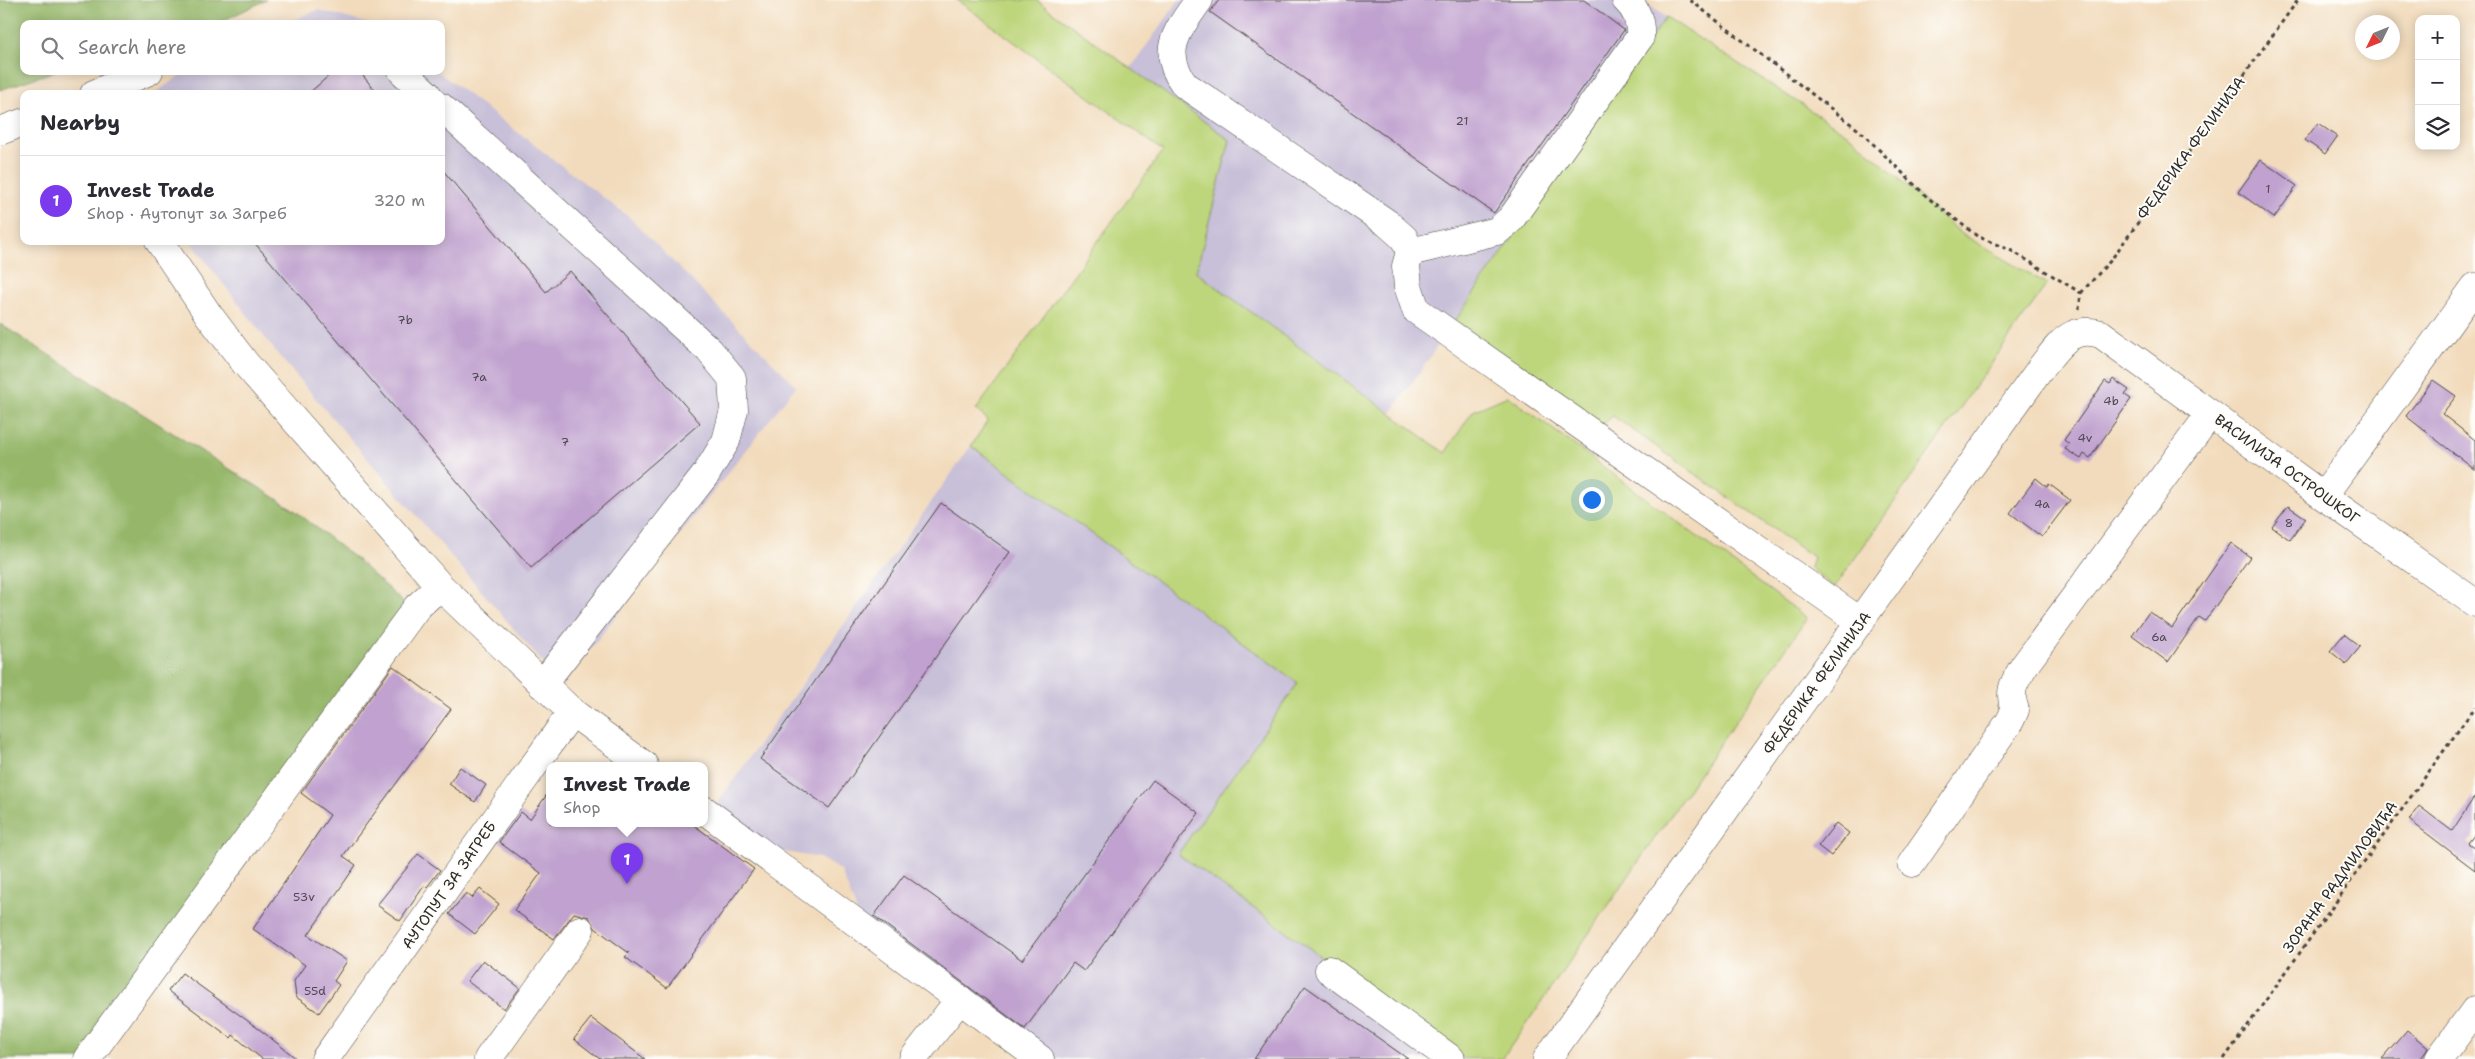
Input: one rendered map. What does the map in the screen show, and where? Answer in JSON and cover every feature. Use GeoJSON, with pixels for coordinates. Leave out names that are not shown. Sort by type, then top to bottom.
{"type":"FeatureCollection","features":[{"type":"Feature","properties":{"kind":"street"},"geometry":{"type":"LineString","coordinates":[[1199,0],[1176,32],[1171,50],[1174,71],[1185,85],[1387,223],[1404,238],[1410,252],[1406,266],[1416,310],[1861,622]]}},
{"type":"Feature","properties":{"kind":"street"},"geometry":{"type":"LineString","coordinates":[[1410,252],[1496,231],[1511,219],[1640,37],[1641,26],[1626,0]]}},
{"type":"Feature","properties":{"kind":"street"},"geometry":{"type":"LineString","coordinates":[[104,90],[139,75]]}},
{"type":"Feature","properties":{"kind":"street"},"geometry":{"type":"LineString","coordinates":[[406,75],[423,90]]}},
{"type":"Feature","properties":{"kind":"street"},"geometry":{"type":"LineString","coordinates":[[445,111],[709,350],[732,378],[734,410],[726,441],[706,474],[542,685]]}},
{"type":"Feature","properties":{"kind":"street"},"geometry":{"type":"LineString","coordinates":[[0,132],[20,124]]}},
{"type":"Feature","properties":{"kind":"street"},"geometry":{"type":"LineString","coordinates":[[162,245],[208,314],[245,363],[440,586],[572,712],[640,762]]}},
{"type":"Feature","properties":{"kind":"street"},"geometry":{"type":"LineString","coordinates":[[2323,496],[2475,286]]}},
{"type":"Feature","properties":{"kind":"street","name":"ФЕДЕРИКА ФЕЛИНИЈА"},"geometry":{"type":"LineString","coordinates":[[1547,1059],[2044,365],[2064,340],[2089,333]]}},
{"type":"Feature","properties":{"kind":"street","name":"ВАСИЛИЈА ОСТРОШКОГ"},"geometry":{"type":"LineString","coordinates":[[2089,333],[2210,414],[2475,603]]}},
{"type":"Feature","properties":{"kind":"street"},"geometry":{"type":"LineString","coordinates":[[1912,863],[2010,721],[2015,710],[2011,696],[2012,690],[2024,666],[2210,414]]}},
{"type":"Feature","properties":{"kind":"street"},"geometry":{"type":"LineString","coordinates":[[87,1059],[417,607],[440,586]]}},
{"type":"Feature","properties":{"kind":"street","name":"АУТОПУТ ЗА ЗАГРЕБ"},"geometry":{"type":"LineString","coordinates":[[325,1059],[572,712]]}},
{"type":"Feature","properties":{"kind":"street"},"geometry":{"type":"LineString","coordinates":[[708,813],[1040,1059]]}},
{"type":"Feature","properties":{"kind":"street"},"geometry":{"type":"LineString","coordinates":[[488,1059],[580,930]]}},
{"type":"Feature","properties":{"kind":"street"},"geometry":{"type":"LineString","coordinates":[[1329,970],[1451,1059]]}},
{"type":"Feature","properties":{"kind":"street"},"geometry":{"type":"LineString","coordinates":[[913,1059],[960,999]]}},
{"type":"Feature","properties":{"kind":"street"},"geometry":{"type":"LineString","coordinates":[[2439,1059],[2475,1010]]}},
{"type":"Feature","properties":{"kind":"path"},"geometry":{"type":"LineString","coordinates":[[1690,0],[1860,130],[1927,196],[1977,236],[2012,251],[2081,293],[2089,333]]}},
{"type":"Feature","properties":{"kind":"path","name":"ФЕДЕРИКА ФЕЛИНИЈА"},"geometry":{"type":"LineString","coordinates":[[2081,293],[2111,260],[2298,0]]}},
{"type":"Feature","properties":{"kind":"path","name":"ЗОРАНА РАДМИЛОВИЋА"},"geometry":{"type":"LineString","coordinates":[[2224,1059],[2475,707]]}},
{"type":"Feature","properties":{"kind":"shaded area"},"geometry":{"type":"Polygon","coordinates":[[[1179,0],[1641,0],[1666,17],[1391,413],[1196,272],[1230,140],[1130,69],[1179,0]]]}},
{"type":"Feature","properties":{"kind":"shaded area"},"geometry":{"type":"Polygon","coordinates":[[[318,10],[354,20],[293,20],[318,10]]]}},
{"type":"Feature","properties":{"kind":"shaded area"},"geometry":{"type":"Polygon","coordinates":[[[180,75],[442,75],[629,217],[796,386],[562,685],[280,357],[193,245],[445,245],[445,90],[160,90],[180,75]]]}},
{"type":"Feature","properties":{"kind":"shaded area"},"geometry":{"type":"Polygon","coordinates":[[[971,446],[1298,683],[1178,854],[1464,1059],[1050,1059],[859,917],[841,871],[820,858],[767,849],[713,809],[971,446]]]}},
{"type":"Feature","properties":{"kind":"green space"},"geometry":{"type":"Polygon","coordinates":[[[0,0],[266,0],[224,20],[20,20],[20,75],[43,75],[0,90],[0,0]]]}},
{"type":"Feature","properties":{"kind":"green space"},"geometry":{"type":"Polygon","coordinates":[[[957,0],[1036,0],[1230,140],[1196,272],[1445,453],[1473,411],[1508,396],[1807,618],[1502,1059],[1464,1059],[1178,854],[1298,683],[971,446],[988,420],[976,410],[1163,151],[957,0]]]}},
{"type":"Feature","properties":{"kind":"green space"},"geometry":{"type":"Polygon","coordinates":[[[1666,17],[1853,138],[1962,234],[2047,284],[1834,588],[1810,567],[1813,557],[1613,416],[1601,426],[1455,321],[1666,17]]]}},
{"type":"Feature","properties":{"kind":"green space"},"geometry":{"type":"Polygon","coordinates":[[[0,324],[293,509],[356,559],[406,605],[84,1059],[0,1059],[0,324]]]}},
{"type":"Feature","properties":{"kind":"building"},"geometry":{"type":"Polygon","coordinates":[[[1219,0],[1584,0],[1624,30],[1494,213],[1210,12],[1219,0]]]}},
{"type":"Feature","properties":{"kind":"building"},"geometry":{"type":"Polygon","coordinates":[[[329,75],[362,75],[375,90],[313,90],[329,75]]]}},
{"type":"Feature","properties":{"kind":"building"},"geometry":{"type":"Polygon","coordinates":[[[2318,123],[2337,137],[2325,154],[2305,140],[2318,123]]]}},
{"type":"Feature","properties":{"kind":"building"},"geometry":{"type":"Polygon","coordinates":[[[2261,160],[2297,186],[2274,218],[2238,192],[2261,160]]]}},
{"type":"Feature","properties":{"kind":"building"},"geometry":{"type":"Polygon","coordinates":[[[445,173],[546,292],[570,271],[700,423],[531,568],[256,245],[445,245],[445,173]]]}},
{"type":"Feature","properties":{"kind":"building"},"geometry":{"type":"Polygon","coordinates":[[[2113,379],[2129,390],[2125,395],[2131,399],[2090,458],[2084,454],[2081,459],[2065,449],[2069,444],[2064,440],[2105,381],[2110,384],[2113,379]]]}},
{"type":"Feature","properties":{"kind":"building"},"geometry":{"type":"Polygon","coordinates":[[[2433,380],[2456,396],[2442,414],[2475,440],[2475,470],[2406,416],[2433,380]]]}},
{"type":"Feature","properties":{"kind":"building"},"geometry":{"type":"Polygon","coordinates":[[[2036,478],[2047,487],[2049,484],[2070,500],[2042,537],[2010,513],[2036,478]]]}},
{"type":"Feature","properties":{"kind":"building"},"geometry":{"type":"Polygon","coordinates":[[[941,503],[1010,552],[829,808],[760,759],[941,503]]]}},
{"type":"Feature","properties":{"kind":"building"},"geometry":{"type":"Polygon","coordinates":[[[2288,506],[2306,518],[2290,540],[2272,527],[2288,506]]]}},
{"type":"Feature","properties":{"kind":"building"},"geometry":{"type":"Polygon","coordinates":[[[2231,543],[2250,557],[2205,621],[2199,617],[2168,662],[2132,636],[2149,612],[2172,628],[2231,543]]]}},
{"type":"Feature","properties":{"kind":"building"},"geometry":{"type":"Polygon","coordinates":[[[2344,634],[2360,647],[2346,664],[2330,651],[2344,634]]]}},
{"type":"Feature","properties":{"kind":"building"},"geometry":{"type":"Polygon","coordinates":[[[393,666],[451,709],[343,856],[356,865],[308,935],[347,961],[334,981],[339,985],[319,1013],[296,997],[294,981],[305,965],[253,929],[330,815],[301,793],[393,666]]]}},
{"type":"Feature","properties":{"kind":"building"},"geometry":{"type":"Polygon","coordinates":[[[460,767],[486,785],[475,802],[449,784],[460,767]]]}},
{"type":"Feature","properties":{"kind":"building"},"geometry":{"type":"Polygon","coordinates":[[[1153,780],[1199,813],[1084,971],[1073,963],[1025,1029],[874,916],[904,875],[1022,960],[1153,780]]]}},
{"type":"Feature","properties":{"kind":"building"},"geometry":{"type":"Polygon","coordinates":[[[546,796],[546,827],[696,827],[754,869],[667,988],[625,957],[629,953],[595,928],[589,917],[574,913],[554,939],[514,910],[541,873],[499,842],[521,812],[530,819],[546,796]]]}},
{"type":"Feature","properties":{"kind":"building"},"geometry":{"type":"Polygon","coordinates":[[[2475,796],[2475,834],[2468,843],[2475,848],[2475,870],[2409,820],[2419,806],[2452,831],[2475,796]]]}},
{"type":"Feature","properties":{"kind":"building"},"geometry":{"type":"Polygon","coordinates":[[[1836,823],[1849,833],[1831,856],[1818,846],[1836,823]]]}},
{"type":"Feature","properties":{"kind":"building"},"geometry":{"type":"Polygon","coordinates":[[[418,854],[440,870],[427,887],[424,886],[400,921],[377,905],[418,854]]]}},
{"type":"Feature","properties":{"kind":"building"},"geometry":{"type":"Polygon","coordinates":[[[480,889],[499,904],[475,934],[449,914],[466,893],[472,898],[480,889]]]}},
{"type":"Feature","properties":{"kind":"building"},"geometry":{"type":"Polygon","coordinates":[[[483,960],[520,988],[504,1009],[467,981],[483,960]]]}},
{"type":"Feature","properties":{"kind":"building"},"geometry":{"type":"Polygon","coordinates":[[[182,973],[297,1059],[262,1059],[233,1035],[231,1038],[168,991],[182,973]]]}},
{"type":"Feature","properties":{"kind":"building"},"geometry":{"type":"Polygon","coordinates":[[[1305,986],[1408,1059],[1254,1059],[1305,986]]]}},
{"type":"Feature","properties":{"kind":"building"},"geometry":{"type":"Polygon","coordinates":[[[591,1018],[645,1059],[600,1059],[574,1039],[591,1018]]]}},
{"type":"Feature","properties":{"kind":"building"},"geometry":{"type":"Polygon","coordinates":[[[2407,1030],[2428,1048],[2420,1059],[2382,1059],[2407,1030]]]}},
{"type":"Feature","properties":{"kind":"place","name":"Invest Trade"},"geometry":{"type":"Point","coordinates":[627,884]}}]}
